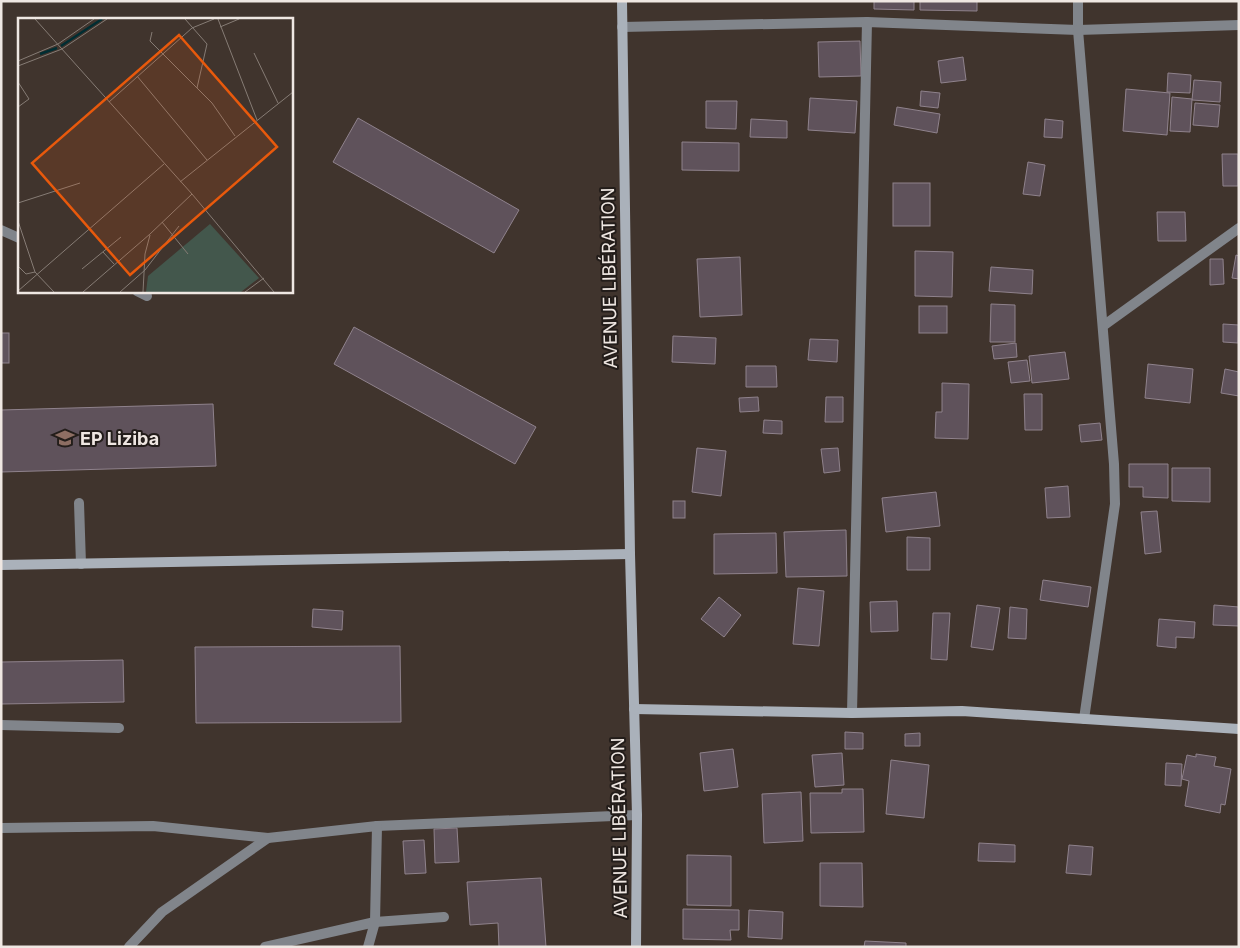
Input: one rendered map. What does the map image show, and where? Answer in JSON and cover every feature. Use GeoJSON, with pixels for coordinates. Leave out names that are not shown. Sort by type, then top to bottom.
{"type":"FeatureCollection","features":[{"type":"Feature","properties":{"kind":"street","name":"AVENUE LIBÉRATION"},"geometry":{"type":"LineString","coordinates":[[622,1],[630,554],[637,815],[636,947]]}},
{"type":"Feature","properties":{"kind":"street"},"geometry":{"type":"LineString","coordinates":[[1078,1],[1078,30],[1114,464],[1115,504],[1084,719]]}},
{"type":"Feature","properties":{"kind":"street"},"geometry":{"type":"LineString","coordinates":[[622,27],[867,22],[1078,30],[1239,25]]}},
{"type":"Feature","properties":{"kind":"street"},"geometry":{"type":"LineString","coordinates":[[852,713],[867,22]]}},
{"type":"Feature","properties":{"kind":"street"},"geometry":{"type":"LineString","coordinates":[[1103,326],[1239,228]]}},
{"type":"Feature","properties":{"kind":"street"},"geometry":{"type":"LineString","coordinates":[[1,230],[18,238]]}},
{"type":"Feature","properties":{"kind":"street"},"geometry":{"type":"LineString","coordinates":[[79,503],[81,564]]}},
{"type":"Feature","properties":{"kind":"street"},"geometry":{"type":"LineString","coordinates":[[1,565],[630,554]]}},
{"type":"Feature","properties":{"kind":"street"},"geometry":{"type":"LineString","coordinates":[[634,709],[852,713],[962,711],[1239,730]]}},
{"type":"Feature","properties":{"kind":"street"},"geometry":{"type":"LineString","coordinates":[[1,725],[119,728]]}},
{"type":"Feature","properties":{"kind":"street"},"geometry":{"type":"LineString","coordinates":[[1,828],[153,826],[268,838],[377,826],[637,815]]}},
{"type":"Feature","properties":{"kind":"street"},"geometry":{"type":"LineString","coordinates":[[368,947],[375,922],[377,826]]}},
{"type":"Feature","properties":{"kind":"street"},"geometry":{"type":"LineString","coordinates":[[129,947],[162,912],[268,838]]}},
{"type":"Feature","properties":{"kind":"street"},"geometry":{"type":"LineString","coordinates":[[265,947],[375,922],[444,916]]}},
{"type":"Feature","properties":{"kind":"building"},"geometry":{"type":"Polygon","coordinates":[[[874,1],[914,1],[914,10],[874,9],[874,1]]]}},
{"type":"Feature","properties":{"kind":"building"},"geometry":{"type":"Polygon","coordinates":[[[920,1],[977,1],[977,11],[920,10],[920,1]]]}},
{"type":"Feature","properties":{"kind":"building"},"geometry":{"type":"Polygon","coordinates":[[[860,41],[861,76],[819,77],[818,42],[860,41]]]}},
{"type":"Feature","properties":{"kind":"building"},"geometry":{"type":"Polygon","coordinates":[[[963,57],[966,80],[941,83],[938,61],[963,57]]]}},
{"type":"Feature","properties":{"kind":"building"},"geometry":{"type":"Polygon","coordinates":[[[1168,73],[1191,75],[1190,93],[1167,92],[1168,73]]]}},
{"type":"Feature","properties":{"kind":"building"},"geometry":{"type":"Polygon","coordinates":[[[1194,80],[1221,82],[1220,102],[1192,100],[1194,80]]]}},
{"type":"Feature","properties":{"kind":"building"},"geometry":{"type":"Polygon","coordinates":[[[1126,89],[1170,93],[1167,135],[1123,131],[1126,89]]]}},
{"type":"Feature","properties":{"kind":"building"},"geometry":{"type":"Polygon","coordinates":[[[921,91],[940,93],[938,108],[920,106],[921,91]]]}},
{"type":"Feature","properties":{"kind":"building"},"geometry":{"type":"Polygon","coordinates":[[[1172,97],[1192,99],[1190,132],[1170,131],[1172,97]]]}},
{"type":"Feature","properties":{"kind":"building"},"geometry":{"type":"Polygon","coordinates":[[[810,98],[857,101],[855,133],[808,130],[810,98]]]}},
{"type":"Feature","properties":{"kind":"building"},"geometry":{"type":"Polygon","coordinates":[[[706,101],[737,101],[736,129],[706,128],[706,101]]]}},
{"type":"Feature","properties":{"kind":"building"},"geometry":{"type":"Polygon","coordinates":[[[1195,103],[1220,105],[1218,127],[1193,125],[1195,103]]]}},
{"type":"Feature","properties":{"kind":"building"},"geometry":{"type":"Polygon","coordinates":[[[897,107],[940,114],[937,133],[894,125],[897,107]]]}},
{"type":"Feature","properties":{"kind":"building"},"geometry":{"type":"Polygon","coordinates":[[[358,118],[519,210],[494,253],[333,162],[358,118]]]}},
{"type":"Feature","properties":{"kind":"building"},"geometry":{"type":"Polygon","coordinates":[[[751,119],[787,121],[787,138],[750,137],[751,119]]]}},
{"type":"Feature","properties":{"kind":"building"},"geometry":{"type":"Polygon","coordinates":[[[1045,119],[1063,121],[1062,138],[1044,137],[1045,119]]]}},
{"type":"Feature","properties":{"kind":"building"},"geometry":{"type":"Polygon","coordinates":[[[682,142],[739,143],[739,171],[682,170],[682,142]]]}},
{"type":"Feature","properties":{"kind":"building"},"geometry":{"type":"Polygon","coordinates":[[[1222,154],[1238,154],[1238,186],[1223,186],[1222,154]]]}},
{"type":"Feature","properties":{"kind":"building"},"geometry":{"type":"Polygon","coordinates":[[[1028,162],[1045,165],[1040,196],[1023,194],[1028,162]]]}},
{"type":"Feature","properties":{"kind":"building"},"geometry":{"type":"Polygon","coordinates":[[[893,183],[930,183],[930,226],[893,226],[893,183]]]}},
{"type":"Feature","properties":{"kind":"building"},"geometry":{"type":"Polygon","coordinates":[[[1157,212],[1185,212],[1186,241],[1158,241],[1157,212]]]}},
{"type":"Feature","properties":{"kind":"building"},"geometry":{"type":"Polygon","coordinates":[[[915,251],[953,252],[952,297],[915,296],[915,251]]]}},
{"type":"Feature","properties":{"kind":"building"},"geometry":{"type":"Polygon","coordinates":[[[1236,255],[1239,256],[1239,279],[1232,278],[1236,255]]]}},
{"type":"Feature","properties":{"kind":"building"},"geometry":{"type":"Polygon","coordinates":[[[740,257],[742,315],[700,317],[697,259],[740,257]]]}},
{"type":"Feature","properties":{"kind":"building"},"geometry":{"type":"Polygon","coordinates":[[[1210,259],[1223,259],[1224,284],[1210,285],[1210,259]]]}},
{"type":"Feature","properties":{"kind":"building"},"geometry":{"type":"Polygon","coordinates":[[[991,267],[1033,270],[1032,294],[989,291],[991,267]]]}},
{"type":"Feature","properties":{"kind":"building"},"geometry":{"type":"Polygon","coordinates":[[[991,304],[1015,305],[1015,342],[990,342],[991,304]]]}},
{"type":"Feature","properties":{"kind":"building"},"geometry":{"type":"Polygon","coordinates":[[[919,306],[947,306],[947,333],[919,333],[919,306]]]}},
{"type":"Feature","properties":{"kind":"building"},"geometry":{"type":"Polygon","coordinates":[[[1223,324],[1239,325],[1238,343],[1223,342],[1223,324]]]}},
{"type":"Feature","properties":{"kind":"building"},"geometry":{"type":"Polygon","coordinates":[[[354,327],[536,427],[515,464],[334,364],[354,327]]]}},
{"type":"Feature","properties":{"kind":"building"},"geometry":{"type":"Polygon","coordinates":[[[1,333],[9,333],[9,363],[1,363],[1,333]]]}},
{"type":"Feature","properties":{"kind":"building"},"geometry":{"type":"Polygon","coordinates":[[[673,336],[716,338],[715,364],[672,362],[673,336]]]}},
{"type":"Feature","properties":{"kind":"building"},"geometry":{"type":"Polygon","coordinates":[[[810,339],[838,340],[837,362],[808,360],[810,339]]]}},
{"type":"Feature","properties":{"kind":"building"},"geometry":{"type":"Polygon","coordinates":[[[1016,343],[1017,357],[994,359],[992,346],[1016,343]]]}},
{"type":"Feature","properties":{"kind":"building"},"geometry":{"type":"Polygon","coordinates":[[[1065,352],[1069,379],[1032,383],[1029,356],[1065,352]]]}},
{"type":"Feature","properties":{"kind":"building"},"geometry":{"type":"Polygon","coordinates":[[[1027,360],[1030,381],[1011,383],[1008,362],[1027,360]]]}},
{"type":"Feature","properties":{"kind":"building"},"geometry":{"type":"Polygon","coordinates":[[[1148,364],[1193,369],[1190,403],[1145,398],[1148,364]]]}},
{"type":"Feature","properties":{"kind":"building"},"geometry":{"type":"Polygon","coordinates":[[[746,366],[776,366],[777,387],[746,387],[746,366]]]}},
{"type":"Feature","properties":{"kind":"building"},"geometry":{"type":"Polygon","coordinates":[[[1225,369],[1239,372],[1239,396],[1221,393],[1225,369]]]}},
{"type":"Feature","properties":{"kind":"building"},"geometry":{"type":"Polygon","coordinates":[[[942,383],[969,384],[968,439],[935,438],[936,412],[942,412],[942,383]]]}},
{"type":"Feature","properties":{"kind":"building"},"geometry":{"type":"Polygon","coordinates":[[[1024,394],[1042,394],[1042,430],[1025,430],[1024,394]]]}},
{"type":"Feature","properties":{"kind":"building"},"geometry":{"type":"Polygon","coordinates":[[[758,397],[759,411],[740,412],[739,398],[758,397]]]}},
{"type":"Feature","properties":{"kind":"building"},"geometry":{"type":"Polygon","coordinates":[[[826,397],[843,397],[843,422],[825,422],[826,397]]]}},
{"type":"Feature","properties":{"kind":"building"},"geometry":{"type":"Polygon","coordinates":[[[213,404],[216,466],[1,472],[1,410],[213,404]]]}},
{"type":"Feature","properties":{"kind":"building"},"geometry":{"type":"Polygon","coordinates":[[[764,420],[782,421],[782,434],[763,433],[764,420]]]}},
{"type":"Feature","properties":{"kind":"building"},"geometry":{"type":"Polygon","coordinates":[[[1100,423],[1102,440],[1081,442],[1079,425],[1100,423]]]}},
{"type":"Feature","properties":{"kind":"building"},"geometry":{"type":"Polygon","coordinates":[[[697,448],[726,451],[721,496],[692,492],[697,448]]]}},
{"type":"Feature","properties":{"kind":"building"},"geometry":{"type":"Polygon","coordinates":[[[838,448],[840,471],[824,473],[821,449],[838,448]]]}},
{"type":"Feature","properties":{"kind":"building"},"geometry":{"type":"Polygon","coordinates":[[[1129,464],[1168,464],[1168,498],[1143,497],[1143,487],[1129,487],[1129,464]]]}},
{"type":"Feature","properties":{"kind":"building"},"geometry":{"type":"Polygon","coordinates":[[[1172,468],[1210,468],[1210,502],[1172,501],[1172,468]]]}},
{"type":"Feature","properties":{"kind":"building"},"geometry":{"type":"Polygon","coordinates":[[[1068,486],[1070,517],[1047,518],[1045,488],[1068,486]]]}},
{"type":"Feature","properties":{"kind":"building"},"geometry":{"type":"Polygon","coordinates":[[[936,492],[940,526],[886,532],[882,498],[936,492]]]}},
{"type":"Feature","properties":{"kind":"building"},"geometry":{"type":"Polygon","coordinates":[[[673,501],[685,501],[685,518],[673,518],[673,501]]]}},
{"type":"Feature","properties":{"kind":"building"},"geometry":{"type":"Polygon","coordinates":[[[1157,511],[1161,552],[1145,554],[1141,512],[1157,511]]]}},
{"type":"Feature","properties":{"kind":"building"},"geometry":{"type":"Polygon","coordinates":[[[846,530],[847,576],[786,577],[784,532],[846,530]]]}},
{"type":"Feature","properties":{"kind":"building"},"geometry":{"type":"Polygon","coordinates":[[[776,533],[777,573],[714,574],[714,534],[776,533]]]}},
{"type":"Feature","properties":{"kind":"building"},"geometry":{"type":"Polygon","coordinates":[[[907,537],[930,538],[930,570],[907,570],[907,537]]]}},
{"type":"Feature","properties":{"kind":"building"},"geometry":{"type":"Polygon","coordinates":[[[1043,580],[1091,587],[1088,607],[1040,600],[1043,580]]]}},
{"type":"Feature","properties":{"kind":"building"},"geometry":{"type":"Polygon","coordinates":[[[798,588],[824,591],[819,646],[793,644],[798,588]]]}},
{"type":"Feature","properties":{"kind":"building"},"geometry":{"type":"Polygon","coordinates":[[[719,597],[741,615],[724,637],[701,619],[719,597]]]}},
{"type":"Feature","properties":{"kind":"building"},"geometry":{"type":"Polygon","coordinates":[[[897,601],[898,631],[871,632],[870,602],[897,601]]]}},
{"type":"Feature","properties":{"kind":"building"},"geometry":{"type":"Polygon","coordinates":[[[977,605],[1000,608],[993,650],[971,647],[977,605]]]}},
{"type":"Feature","properties":{"kind":"building"},"geometry":{"type":"Polygon","coordinates":[[[1214,605],[1239,607],[1239,626],[1213,625],[1214,605]]]}},
{"type":"Feature","properties":{"kind":"building"},"geometry":{"type":"Polygon","coordinates":[[[1010,607],[1027,609],[1026,639],[1008,638],[1010,607]]]}},
{"type":"Feature","properties":{"kind":"building"},"geometry":{"type":"Polygon","coordinates":[[[313,609],[343,611],[342,630],[312,627],[313,609]]]}},
{"type":"Feature","properties":{"kind":"building"},"geometry":{"type":"Polygon","coordinates":[[[933,613],[950,613],[947,660],[931,659],[933,613]]]}},
{"type":"Feature","properties":{"kind":"building"},"geometry":{"type":"Polygon","coordinates":[[[1159,619],[1195,622],[1194,638],[1176,637],[1176,648],[1157,646],[1159,619]]]}},
{"type":"Feature","properties":{"kind":"building"},"geometry":{"type":"Polygon","coordinates":[[[400,646],[401,722],[196,723],[195,647],[400,646]]]}},
{"type":"Feature","properties":{"kind":"building"},"geometry":{"type":"Polygon","coordinates":[[[123,660],[124,702],[1,704],[1,662],[123,660]]]}},
{"type":"Feature","properties":{"kind":"building"},"geometry":{"type":"Polygon","coordinates":[[[845,732],[863,733],[863,749],[845,749],[845,732]]]}},
{"type":"Feature","properties":{"kind":"building"},"geometry":{"type":"Polygon","coordinates":[[[920,733],[920,746],[905,746],[905,734],[920,733]]]}},
{"type":"Feature","properties":{"kind":"building"},"geometry":{"type":"Polygon","coordinates":[[[733,749],[738,787],[704,791],[700,753],[733,749]]]}},
{"type":"Feature","properties":{"kind":"building"},"geometry":{"type":"Polygon","coordinates":[[[842,753],[844,785],[815,787],[812,755],[842,753]]]}},
{"type":"Feature","properties":{"kind":"building"},"geometry":{"type":"Polygon","coordinates":[[[1196,754],[1216,757],[1214,766],[1231,769],[1225,805],[1221,804],[1220,813],[1185,806],[1189,781],[1182,779],[1187,755],[1196,757],[1196,754]]]}},
{"type":"Feature","properties":{"kind":"building"},"geometry":{"type":"Polygon","coordinates":[[[891,760],[929,765],[924,818],[886,814],[891,760]]]}},
{"type":"Feature","properties":{"kind":"building"},"geometry":{"type":"Polygon","coordinates":[[[1166,763],[1182,764],[1181,786],[1165,785],[1166,763]]]}},
{"type":"Feature","properties":{"kind":"building"},"geometry":{"type":"Polygon","coordinates":[[[842,789],[863,789],[864,832],[811,833],[810,793],[842,793],[842,789]]]}},
{"type":"Feature","properties":{"kind":"building"},"geometry":{"type":"Polygon","coordinates":[[[801,792],[803,841],[764,843],[762,794],[801,792]]]}},
{"type":"Feature","properties":{"kind":"building"},"geometry":{"type":"Polygon","coordinates":[[[457,828],[459,862],[435,863],[434,829],[457,828]]]}},
{"type":"Feature","properties":{"kind":"building"},"geometry":{"type":"Polygon","coordinates":[[[424,840],[426,873],[405,874],[403,841],[424,840]]]}},
{"type":"Feature","properties":{"kind":"building"},"geometry":{"type":"Polygon","coordinates":[[[979,843],[1015,845],[1015,862],[978,861],[979,843]]]}},
{"type":"Feature","properties":{"kind":"building"},"geometry":{"type":"Polygon","coordinates":[[[1069,845],[1093,847],[1091,875],[1066,873],[1069,845]]]}},
{"type":"Feature","properties":{"kind":"building"},"geometry":{"type":"Polygon","coordinates":[[[687,855],[731,856],[731,906],[687,905],[687,855]]]}},
{"type":"Feature","properties":{"kind":"building"},"geometry":{"type":"Polygon","coordinates":[[[820,863],[862,863],[863,907],[820,906],[820,863]]]}},
{"type":"Feature","properties":{"kind":"building"},"geometry":{"type":"Polygon","coordinates":[[[541,878],[546,947],[499,947],[498,923],[470,925],[467,882],[541,878]]]}},
{"type":"Feature","properties":{"kind":"building"},"geometry":{"type":"Polygon","coordinates":[[[683,909],[739,910],[739,930],[730,930],[731,940],[683,939],[683,909]]]}},
{"type":"Feature","properties":{"kind":"building"},"geometry":{"type":"Polygon","coordinates":[[[749,910],[783,912],[782,939],[748,937],[749,910]]]}},
{"type":"Feature","properties":{"kind":"building"},"geometry":{"type":"Polygon","coordinates":[[[865,941],[906,943],[906,947],[864,947],[865,941]]]}},
{"type":"Feature","properties":{"kind":"place","name":"EP Liziba"},"geometry":{"type":"Point","coordinates":[65,438]}}]}
